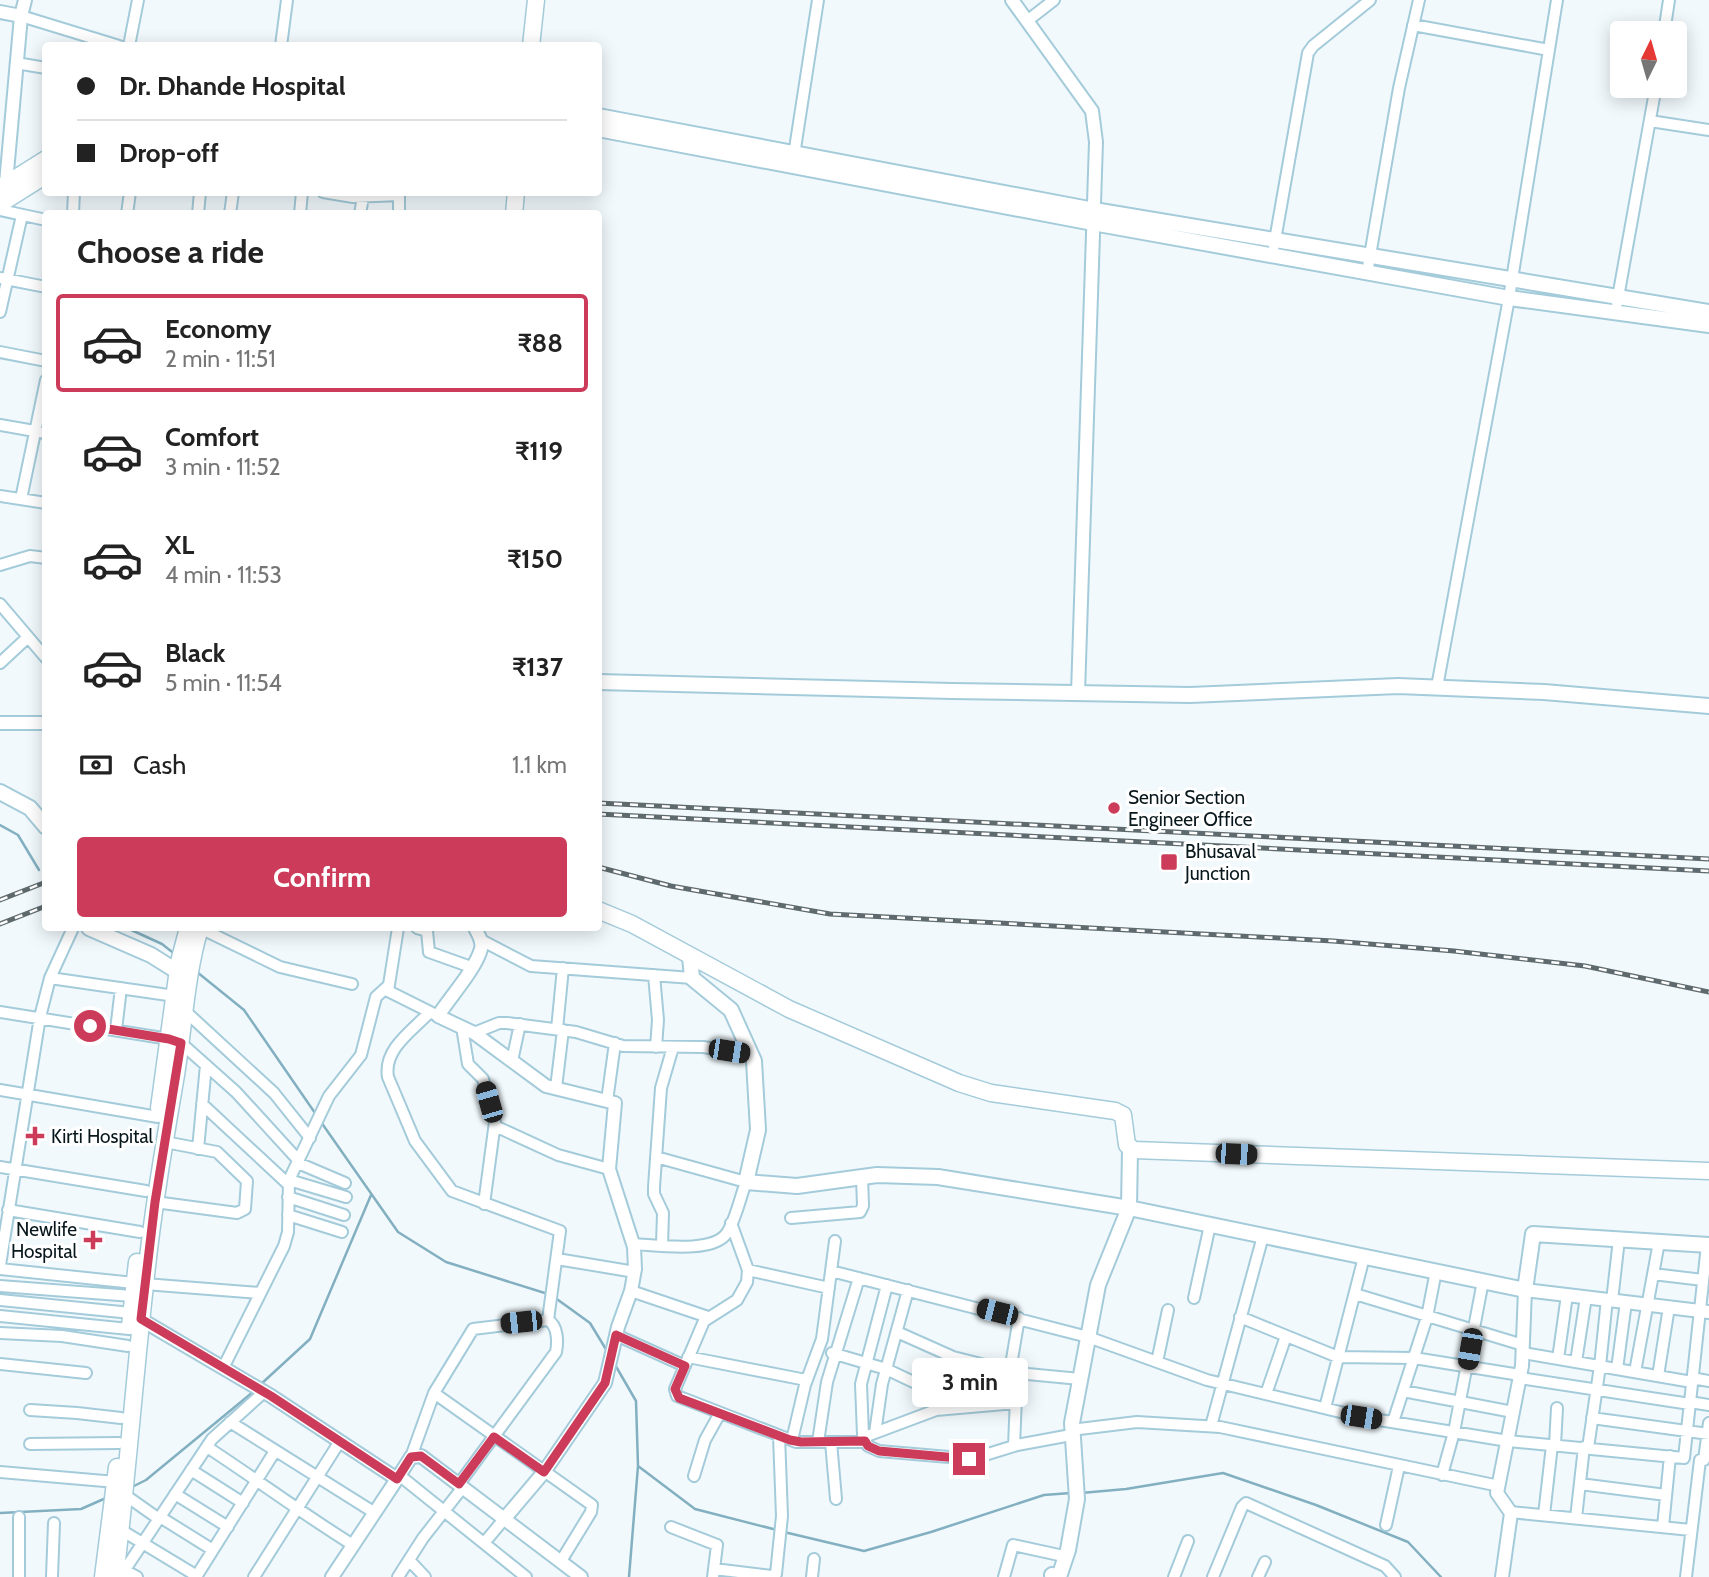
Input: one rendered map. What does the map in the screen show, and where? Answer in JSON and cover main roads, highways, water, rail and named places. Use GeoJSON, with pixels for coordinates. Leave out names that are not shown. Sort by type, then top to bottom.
{"type":"FeatureCollection","features":[{"type":"Feature","properties":{"kind":"main road"},"geometry":{"type":"LineString","coordinates":[[531,42],[536,0]]}},
{"type":"Feature","properties":{"kind":"main road"},"geometry":{"type":"LineString","coordinates":[[540,42],[545,0]]}},
{"type":"Feature","properties":{"kind":"main road"},"geometry":{"type":"LineString","coordinates":[[602,117],[661,135],[1093,217],[1275,240],[1709,312]]}},
{"type":"Feature","properties":{"kind":"main road"},"geometry":{"type":"LineString","coordinates":[[602,129],[661,135],[794,155],[1367,273],[1509,298],[1709,325]]}},
{"type":"Feature","properties":{"kind":"main road"},"geometry":{"type":"LineString","coordinates":[[3,186],[42,162]]}},
{"type":"Feature","properties":{"kind":"main road"},"geometry":{"type":"LineString","coordinates":[[0,204],[42,178]]}},
{"type":"Feature","properties":{"kind":"main road"},"geometry":{"type":"LineString","coordinates":[[602,682],[1190,695],[1398,686],[1544,692],[1709,706]]}},
{"type":"Feature","properties":{"kind":"main road"},"geometry":{"type":"LineString","coordinates":[[0,792],[30,808],[42,822]]}},
{"type":"Feature","properties":{"kind":"main road"},"geometry":{"type":"LineString","coordinates":[[602,912],[632,924],[789,1009],[959,1083],[991,1093],[1115,1111],[1123,1115],[1130,1149],[1129,1208],[1098,1284],[1071,1433],[1078,1493],[1068,1550],[1054,1576]]}},
{"type":"Feature","properties":{"kind":"main road"},"geometry":{"type":"LineString","coordinates":[[96,931],[183,967]]}},
{"type":"Feature","properties":{"kind":"main road"},"geometry":{"type":"LineString","coordinates":[[103,1577],[120,1489],[140,1232],[164,1142],[175,1041],[175,996],[192,933]]}},
{"type":"Feature","properties":{"kind":"main road"},"geometry":{"type":"LineString","coordinates":[[691,956],[692,978],[730,1010],[754,1060],[758,1130],[746,1182],[797,1186],[877,1175],[938,1177],[1129,1208],[1525,1290],[1533,1234],[1708,1245]]}},
{"type":"Feature","properties":{"kind":"main road"},"geometry":{"type":"LineString","coordinates":[[137,1288],[151,1197],[158,1117],[175,1041],[185,1011],[183,967]]}},
{"type":"Feature","properties":{"kind":"main road"},"geometry":{"type":"LineString","coordinates":[[1130,1149],[1709,1171]]}},
{"type":"Feature","properties":{"kind":"main road"},"geometry":{"type":"LineString","coordinates":[[120,1575],[119,1443],[128,1346],[134,1320]]}},
{"type":"Feature","properties":{"kind":"main road"},"geometry":{"type":"LineString","coordinates":[[1054,1576],[1059,1555],[1069,1534]]}},
{"type":"Feature","properties":{"kind":"waterway"},"geometry":{"type":"LineString","coordinates":[[0,825],[18,835],[39,870]]}},
{"type":"Feature","properties":{"kind":"waterway"},"geometry":{"type":"LineString","coordinates":[[134,931],[162,944],[176,955]]}},
{"type":"Feature","properties":{"kind":"waterway"},"geometry":{"type":"LineString","coordinates":[[197,972],[244,1010],[315,1113]]}},
{"type":"Feature","properties":{"kind":"waterway"},"geometry":{"type":"LineString","coordinates":[[321,1122],[398,1232],[446,1262],[548,1294]]}},
{"type":"Feature","properties":{"kind":"waterway"},"geometry":{"type":"LineString","coordinates":[[260,1385],[310,1339],[371,1195]]}},
{"type":"Feature","properties":{"kind":"waterway"},"geometry":{"type":"LineString","coordinates":[[554,1297],[590,1323],[607,1351]]}},
{"type":"Feature","properties":{"kind":"waterway"},"geometry":{"type":"LineString","coordinates":[[614,1363],[636,1401],[638,1466],[629,1577]]}},
{"type":"Feature","properties":{"kind":"waterway"},"geometry":{"type":"LineString","coordinates":[[132,1487],[146,1480],[253,1392]]}},
{"type":"Feature","properties":{"kind":"waterway"},"geometry":{"type":"LineString","coordinates":[[638,1466],[695,1509],[777,1530]]}},
{"type":"Feature","properties":{"kind":"waterway"},"geometry":{"type":"LineString","coordinates":[[1081,1493],[1126,1489],[1223,1473],[1316,1505],[1408,1542],[1441,1577]]}},
{"type":"Feature","properties":{"kind":"waterway"},"geometry":{"type":"LineString","coordinates":[[784,1532],[864,1551],[1044,1495],[1071,1493]]}},
{"type":"Feature","properties":{"kind":"waterway"},"geometry":{"type":"LineString","coordinates":[[0,1513],[81,1509],[106,1498]]}},
{"type":"Feature","properties":{"kind":"railway"},"geometry":{"type":"LineString","coordinates":[[602,803],[1709,859]]}},
{"type":"Feature","properties":{"kind":"railway"},"geometry":{"type":"LineString","coordinates":[[602,814],[1709,871]]}},
{"type":"Feature","properties":{"kind":"railway"},"geometry":{"type":"LineString","coordinates":[[602,868],[671,886],[830,914],[1333,941],[1454,951],[1585,966],[1709,992]]}},
{"type":"Feature","properties":{"kind":"railway"},"geometry":{"type":"LineString","coordinates":[[0,900],[42,884]]}},
{"type":"Feature","properties":{"kind":"railway"},"geometry":{"type":"LineString","coordinates":[[0,924],[42,908]]}},
{"type":"Feature","properties":{"kind":"place","name":"Senior Section Engineer Office"},"geometry":{"type":"Point","coordinates":[1114,808]}},
{"type":"Feature","properties":{"kind":"place","name":"Bhusaval Junction"},"geometry":{"type":"Point","coordinates":[1169,862]}},
{"type":"Feature","properties":{"kind":"place","name":"Kirti Hospital"},"geometry":{"type":"Point","coordinates":[35,1136]}},
{"type":"Feature","properties":{"kind":"place","name":"Newlife Hospital"},"geometry":{"type":"Point","coordinates":[93,1240]}}]}
